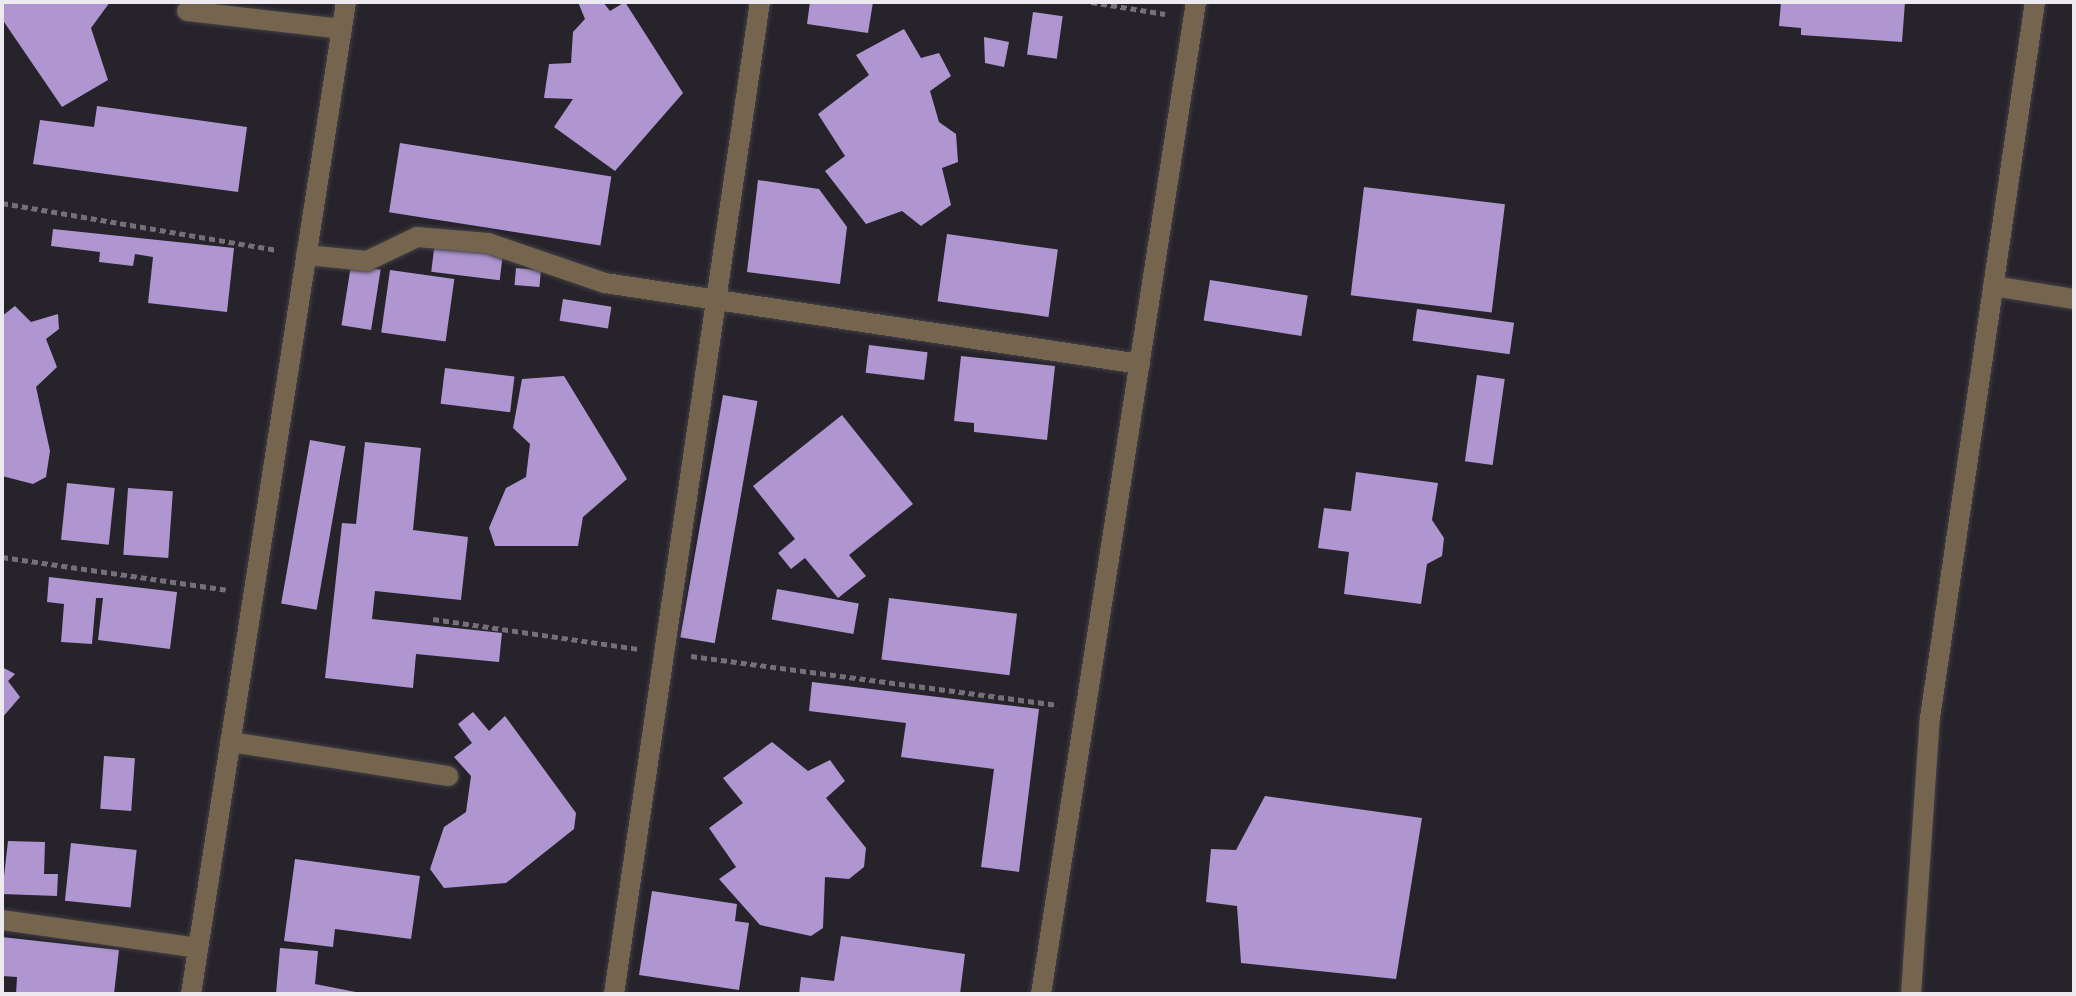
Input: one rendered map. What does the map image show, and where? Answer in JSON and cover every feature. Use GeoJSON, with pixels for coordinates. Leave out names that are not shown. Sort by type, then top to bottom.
{"type":"FeatureCollection","features":[{"type":"Feature","properties":{"kind":"street"},"geometry":{"type":"LineString","coordinates":[[191,994],[346,2]]}},
{"type":"Feature","properties":{"kind":"street"},"geometry":{"type":"LineString","coordinates":[[614,994],[714,298],[760,2]]}},
{"type":"Feature","properties":{"kind":"street"},"geometry":{"type":"LineString","coordinates":[[1911,994],[1930,718],[2035,2]]}},
{"type":"Feature","properties":{"kind":"street"},"geometry":{"type":"LineString","coordinates":[[1041,994],[1195,10]]}},
{"type":"Feature","properties":{"kind":"street"},"geometry":{"type":"LineString","coordinates":[[187,11],[342,29]]}},
{"type":"Feature","properties":{"kind":"street"},"geometry":{"type":"LineString","coordinates":[[306,255],[367,261],[417,237],[488,243],[594,280],[1140,364]]}},
{"type":"Feature","properties":{"kind":"street"},"geometry":{"type":"LineString","coordinates":[[1993,286],[2074,299]]}},
{"type":"Feature","properties":{"kind":"street"},"geometry":{"type":"LineString","coordinates":[[230,742],[448,776]]}},
{"type":"Feature","properties":{"kind":"street"},"geometry":{"type":"LineString","coordinates":[[2,920],[198,948]]}},
{"type":"Feature","properties":{"kind":"path"},"geometry":{"type":"LineString","coordinates":[[1091,2],[1195,10]]}},
{"type":"Feature","properties":{"kind":"path"},"geometry":{"type":"LineString","coordinates":[[2,203],[306,255]]}},
{"type":"Feature","properties":{"kind":"path"},"geometry":{"type":"LineString","coordinates":[[2,557],[254,594]]}},
{"type":"Feature","properties":{"kind":"path"},"geometry":{"type":"LineString","coordinates":[[433,619],[1086,709]]}},
{"type":"Feature","properties":{"kind":"building"},"geometry":{"type":"Polygon","coordinates":[[[2,2],[110,2],[91,28],[108,80],[62,107],[2,19],[2,2]]]}},
{"type":"Feature","properties":{"kind":"building"},"geometry":{"type":"Polygon","coordinates":[[[578,2],[603,2],[610,11],[625,2],[683,93],[615,171],[554,127],[573,99],[544,98],[549,64],[571,63],[573,32],[585,19],[578,2]]]}},
{"type":"Feature","properties":{"kind":"building"},"geometry":{"type":"Polygon","coordinates":[[[810,2],[873,2],[868,33],[807,24],[810,2]]]}},
{"type":"Feature","properties":{"kind":"building"},"geometry":{"type":"Polygon","coordinates":[[[1781,2],[1905,2],[1902,42],[1801,35],[1801,28],[1779,26],[1781,2]]]}},
{"type":"Feature","properties":{"kind":"building"},"geometry":{"type":"Polygon","coordinates":[[[1033,12],[1063,16],[1057,59],[1027,55],[1033,12]]]}},
{"type":"Feature","properties":{"kind":"building"},"geometry":{"type":"Polygon","coordinates":[[[904,29],[921,58],[939,53],[951,76],[930,91],[939,122],[956,134],[958,162],[942,168],[951,205],[921,226],[902,211],[866,224],[825,171],[845,156],[818,114],[869,75],[856,55],[904,29]]]}},
{"type":"Feature","properties":{"kind":"building"},"geometry":{"type":"Polygon","coordinates":[[[984,37],[1009,42],[1004,67],[985,63],[984,37]]]}},
{"type":"Feature","properties":{"kind":"building"},"geometry":{"type":"Polygon","coordinates":[[[97,106],[247,127],[238,192],[33,164],[40,120],[94,127],[97,106]]]}},
{"type":"Feature","properties":{"kind":"building"},"geometry":{"type":"Polygon","coordinates":[[[400,143],[611,176],[600,246],[389,212],[400,143]]]}},
{"type":"Feature","properties":{"kind":"building"},"geometry":{"type":"Polygon","coordinates":[[[758,180],[819,189],[847,227],[840,284],[747,272],[758,180]]]}},
{"type":"Feature","properties":{"kind":"building"},"geometry":{"type":"Polygon","coordinates":[[[1364,187],[1505,204],[1492,312],[1351,295],[1364,187]]]}},
{"type":"Feature","properties":{"kind":"building"},"geometry":{"type":"Polygon","coordinates":[[[53,229],[234,248],[227,312],[148,303],[153,257],[135,254],[133,266],[99,262],[100,252],[51,246],[53,229]]]}},
{"type":"Feature","properties":{"kind":"building"},"geometry":{"type":"Polygon","coordinates":[[[947,234],[1058,250],[1048,317],[938,301],[947,234]]]}},
{"type":"Feature","properties":{"kind":"building"},"geometry":{"type":"Polygon","coordinates":[[[435,241],[503,249],[500,280],[431,272],[435,241]]]}},
{"type":"Feature","properties":{"kind":"building"},"geometry":{"type":"Polygon","coordinates":[[[351,265],[381,270],[371,330],[341,325],[351,265]]]}},
{"type":"Feature","properties":{"kind":"building"},"geometry":{"type":"Polygon","coordinates":[[[516,268],[541,270],[539,287],[515,285],[516,268]]]}},
{"type":"Feature","properties":{"kind":"building"},"geometry":{"type":"Polygon","coordinates":[[[390,270],[454,279],[446,341],[381,332],[390,270]]]}},
{"type":"Feature","properties":{"kind":"building"},"geometry":{"type":"Polygon","coordinates":[[[1210,280],[1308,295],[1301,336],[1204,320],[1210,280]]]}},
{"type":"Feature","properties":{"kind":"building"},"geometry":{"type":"Polygon","coordinates":[[[563,299],[611,307],[608,328],[560,321],[563,299]]]}},
{"type":"Feature","properties":{"kind":"building"},"geometry":{"type":"Polygon","coordinates":[[[15,306],[31,322],[58,314],[59,329],[46,339],[57,367],[36,387],[50,451],[46,477],[33,484],[2,476],[2,316],[15,306]]]}},
{"type":"Feature","properties":{"kind":"building"},"geometry":{"type":"Polygon","coordinates":[[[1417,309],[1514,323],[1510,354],[1413,341],[1417,309]]]}},
{"type":"Feature","properties":{"kind":"building"},"geometry":{"type":"Polygon","coordinates":[[[869,345],[928,352],[924,380],[866,373],[869,345]]]}},
{"type":"Feature","properties":{"kind":"building"},"geometry":{"type":"Polygon","coordinates":[[[961,356],[1055,366],[1047,440],[974,432],[974,423],[954,421],[961,356]]]}},
{"type":"Feature","properties":{"kind":"building"},"geometry":{"type":"Polygon","coordinates":[[[445,368],[514,377],[510,412],[441,404],[445,368]]]}},
{"type":"Feature","properties":{"kind":"building"},"geometry":{"type":"Polygon","coordinates":[[[1477,375],[1505,379],[1493,465],[1465,461],[1477,375]]]}},
{"type":"Feature","properties":{"kind":"building"},"geometry":{"type":"Polygon","coordinates":[[[564,376],[627,479],[583,517],[578,546],[495,546],[489,528],[506,488],[526,477],[530,444],[513,428],[522,379],[564,376]]]}},
{"type":"Feature","properties":{"kind":"building"},"geometry":{"type":"Polygon","coordinates":[[[723,395],[757,401],[715,643],[680,637],[723,395]]]}},
{"type":"Feature","properties":{"kind":"building"},"geometry":{"type":"Polygon","coordinates":[[[842,415],[913,504],[849,555],[866,576],[838,598],[805,558],[791,569],[778,553],[795,539],[753,486],[842,415]]]}},
{"type":"Feature","properties":{"kind":"building"},"geometry":{"type":"Polygon","coordinates":[[[310,440],[345,446],[317,610],[281,603],[310,440]]]}},
{"type":"Feature","properties":{"kind":"building"},"geometry":{"type":"Polygon","coordinates":[[[365,442],[421,448],[413,530],[468,537],[461,600],[375,591],[372,619],[502,633],[499,662],[416,654],[413,688],[325,678],[342,523],[356,524],[365,442]]]}},
{"type":"Feature","properties":{"kind":"building"},"geometry":{"type":"Polygon","coordinates":[[[1356,472],[1438,483],[1432,520],[1444,538],[1442,556],[1427,564],[1421,604],[1344,594],[1349,552],[1318,548],[1324,508],[1351,511],[1356,472]]]}},
{"type":"Feature","properties":{"kind":"building"},"geometry":{"type":"Polygon","coordinates":[[[67,483],[115,488],[109,545],[61,540],[67,483]]]}},
{"type":"Feature","properties":{"kind":"building"},"geometry":{"type":"Polygon","coordinates":[[[128,488],[173,491],[168,558],[123,555],[128,488]]]}},
{"type":"Feature","properties":{"kind":"building"},"geometry":{"type":"Polygon","coordinates":[[[49,577],[177,592],[170,649],[98,640],[103,598],[96,598],[92,644],[61,642],[64,604],[47,602],[49,577]]]}},
{"type":"Feature","properties":{"kind":"building"},"geometry":{"type":"Polygon","coordinates":[[[777,589],[859,603],[853,634],[772,620],[777,589]]]}},
{"type":"Feature","properties":{"kind":"building"},"geometry":{"type":"Polygon","coordinates":[[[889,598],[1017,614],[1009,675],[881,660],[889,598]]]}},
{"type":"Feature","properties":{"kind":"building"},"geometry":{"type":"Polygon","coordinates":[[[2,667],[15,674],[8,681],[20,697],[2,718],[2,667]]]}},
{"type":"Feature","properties":{"kind":"building"},"geometry":{"type":"Polygon","coordinates":[[[812,682],[1039,709],[1019,872],[981,867],[994,769],[901,757],[906,723],[809,711],[812,682]]]}},
{"type":"Feature","properties":{"kind":"building"},"geometry":{"type":"Polygon","coordinates":[[[473,712],[489,731],[505,716],[576,813],[574,829],[506,883],[444,888],[430,869],[444,827],[466,812],[471,776],[454,757],[472,743],[458,724],[473,712]]]}},
{"type":"Feature","properties":{"kind":"building"},"geometry":{"type":"Polygon","coordinates":[[[772,742],[808,771],[830,760],[845,781],[826,798],[866,848],[864,867],[849,879],[825,877],[823,928],[811,936],[760,925],[719,879],[736,867],[709,828],[743,803],[723,778],[772,742]]]}},
{"type":"Feature","properties":{"kind":"building"},"geometry":{"type":"Polygon","coordinates":[[[104,756],[135,758],[131,811],[100,809],[104,756]]]}},
{"type":"Feature","properties":{"kind":"building"},"geometry":{"type":"Polygon","coordinates":[[[1265,796],[1422,818],[1396,979],[1241,963],[1237,906],[1206,902],[1211,849],[1236,850],[1265,796]]]}},
{"type":"Feature","properties":{"kind":"building"},"geometry":{"type":"Polygon","coordinates":[[[8,841],[45,842],[44,874],[58,874],[57,896],[2,894],[8,841]]]}},
{"type":"Feature","properties":{"kind":"building"},"geometry":{"type":"Polygon","coordinates":[[[71,843],[137,850],[131,908],[65,901],[71,843]]]}},
{"type":"Feature","properties":{"kind":"building"},"geometry":{"type":"Polygon","coordinates":[[[295,859],[420,876],[411,939],[335,929],[333,947],[284,941],[295,859]]]}},
{"type":"Feature","properties":{"kind":"building"},"geometry":{"type":"Polygon","coordinates":[[[652,891],[737,904],[735,921],[749,923],[739,990],[639,975],[652,891]]]}},
{"type":"Feature","properties":{"kind":"building"},"geometry":{"type":"Polygon","coordinates":[[[841,936],[965,954],[960,994],[799,994],[801,977],[834,981],[841,936]]]}},
{"type":"Feature","properties":{"kind":"building"},"geometry":{"type":"Polygon","coordinates":[[[2,937],[119,950],[114,994],[16,994],[17,977],[2,976],[2,937]]]}},
{"type":"Feature","properties":{"kind":"building"},"geometry":{"type":"Polygon","coordinates":[[[280,948],[318,951],[315,984],[366,994],[276,994],[280,948]]]}}]}
